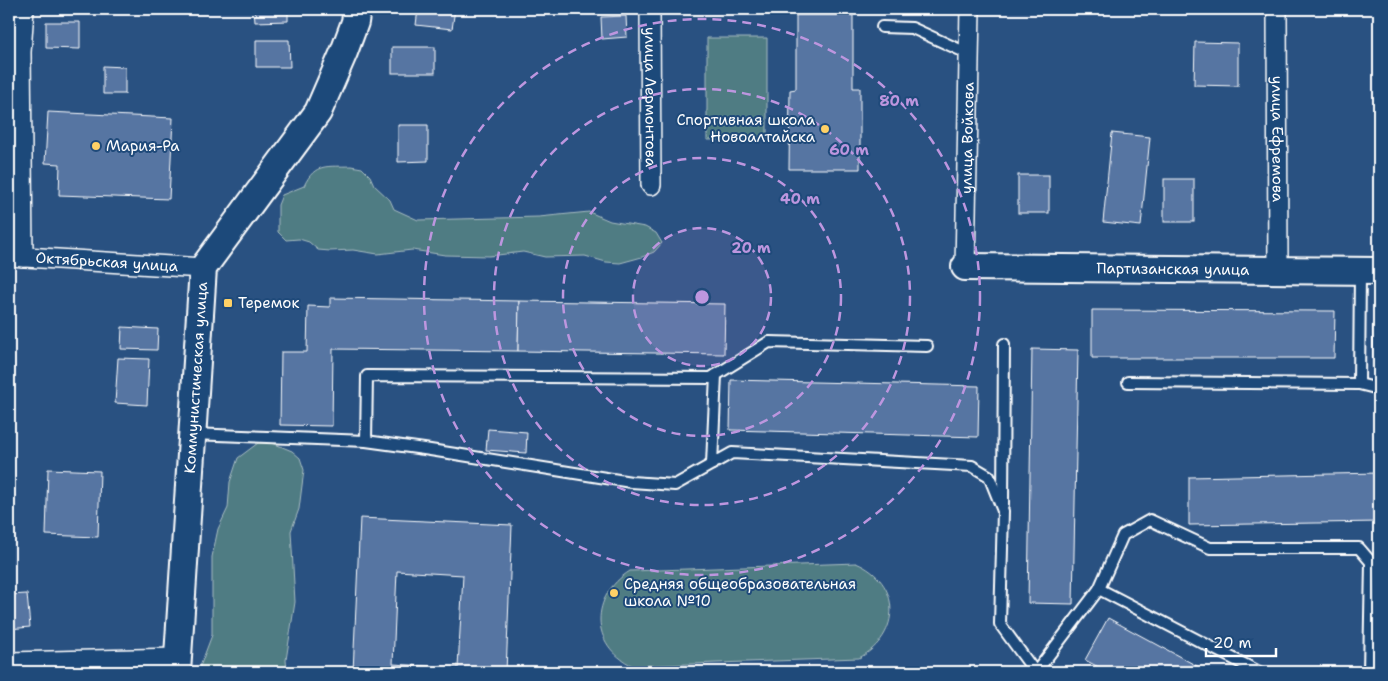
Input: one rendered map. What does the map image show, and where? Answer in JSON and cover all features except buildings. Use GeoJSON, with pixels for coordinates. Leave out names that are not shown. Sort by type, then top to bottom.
{"type":"FeatureCollection","features":[{"type":"Feature","properties":{"kind":"street"},"geometry":{"type":"LineString","coordinates":[[16,256],[21,52],[24,9]]}},
{"type":"Feature","properties":{"kind":"street","name":"Коммунистическая улица"},"geometry":{"type":"LineString","coordinates":[[177,665],[203,268],[318,112],[344,52],[355,22],[357,9]]}},
{"type":"Feature","properties":{"kind":"street","name":"улица Лермонтова"},"geometry":{"type":"LineString","coordinates":[[650,9],[651,185]]}},
{"type":"Feature","properties":{"kind":"street","name":"улица Войкова"},"geometry":{"type":"LineString","coordinates":[[966,267],[970,9]]}},
{"type":"Feature","properties":{"kind":"street","name":"улица Ефремова"},"geometry":{"type":"LineString","coordinates":[[1277,9],[1278,270]]}},
{"type":"Feature","properties":{"kind":"street","name":"Октябрьская улица"},"geometry":{"type":"LineString","coordinates":[[16,256],[203,268]]}},
{"type":"Feature","properties":{"kind":"street","name":"Партизанская улица"},"geometry":{"type":"LineString","coordinates":[[966,267],[1370,271]]}},
{"type":"Feature","properties":{"kind":"street"},"geometry":{"type":"LineString","coordinates":[[9,662],[177,665]]}},
{"type":"Feature","properties":{"kind":"lane"},"geometry":{"type":"LineString","coordinates":[[882,27],[912,28],[969,54]]}},
{"type":"Feature","properties":{"kind":"lane"},"geometry":{"type":"LineString","coordinates":[[1359,384],[1370,271]]}},
{"type":"Feature","properties":{"kind":"lane"},"geometry":{"type":"LineString","coordinates":[[366,441],[367,376],[711,378],[769,342],[927,346]]}},
{"type":"Feature","properties":{"kind":"lane"},"geometry":{"type":"LineString","coordinates":[[1004,344],[1000,624],[1036,672],[1099,589],[1122,535],[1150,520],[1210,548],[1358,548],[1371,562],[1369,672]]}},
{"type":"Feature","properties":{"kind":"lane"},"geometry":{"type":"LineString","coordinates":[[712,464],[716,375]]}},
{"type":"Feature","properties":{"kind":"lane"},"geometry":{"type":"LineString","coordinates":[[1128,382],[1359,384],[1379,389]]}},
{"type":"Feature","properties":{"kind":"lane"},"geometry":{"type":"LineString","coordinates":[[192,434],[366,441],[631,482],[675,485],[732,453],[972,466],[989,476],[1003,511]]}},
{"type":"Feature","properties":{"kind":"lane"},"geometry":{"type":"LineString","coordinates":[[1099,589],[1259,672]]}},
{"type":"Feature","properties":{"kind":"green space"},"geometry":{"type":"Polygon","coordinates":[[[707,38],[767,38],[767,139],[707,140],[707,38]]]}},
{"type":"Feature","properties":{"kind":"green space"},"geometry":{"type":"Polygon","coordinates":[[[329,166],[362,168],[370,176],[374,185],[390,200],[394,209],[418,220],[539,217],[589,212],[610,221],[645,227],[656,233],[662,243],[654,252],[620,263],[606,262],[585,256],[545,257],[523,252],[489,256],[445,255],[412,250],[378,254],[353,250],[330,251],[318,250],[309,242],[299,239],[286,240],[278,232],[278,205],[282,195],[304,186],[308,178],[318,169],[329,166]]]}},
{"type":"Feature","properties":{"kind":"green space"},"geometry":{"type":"Polygon","coordinates":[[[270,442],[292,451],[300,458],[304,470],[299,509],[291,531],[295,602],[286,660],[287,672],[198,672],[212,635],[212,557],[218,529],[228,508],[230,482],[238,458],[258,443],[270,442]]]}},
{"type":"Feature","properties":{"kind":"green space"},"geometry":{"type":"Polygon","coordinates":[[[856,563],[871,572],[882,583],[889,595],[891,609],[889,623],[883,636],[873,648],[859,658],[633,666],[619,657],[608,646],[602,633],[600,620],[607,593],[617,581],[630,571],[856,563]]]}},
{"type":"Feature","properties":{"kind":"place","name":"Спортивная школа Новоалтайска"},"geometry":{"type":"Point","coordinates":[825,129]}},
{"type":"Feature","properties":{"kind":"place","name":"Мария-Ра"},"geometry":{"type":"Point","coordinates":[96,146]}},
{"type":"Feature","properties":{"kind":"place","name":"Теремок"},"geometry":{"type":"Point","coordinates":[228,303]}},
{"type":"Feature","properties":{"kind":"place","name":"Средняя общеобразовательная школа №10"},"geometry":{"type":"Point","coordinates":[614,593]}}]}
